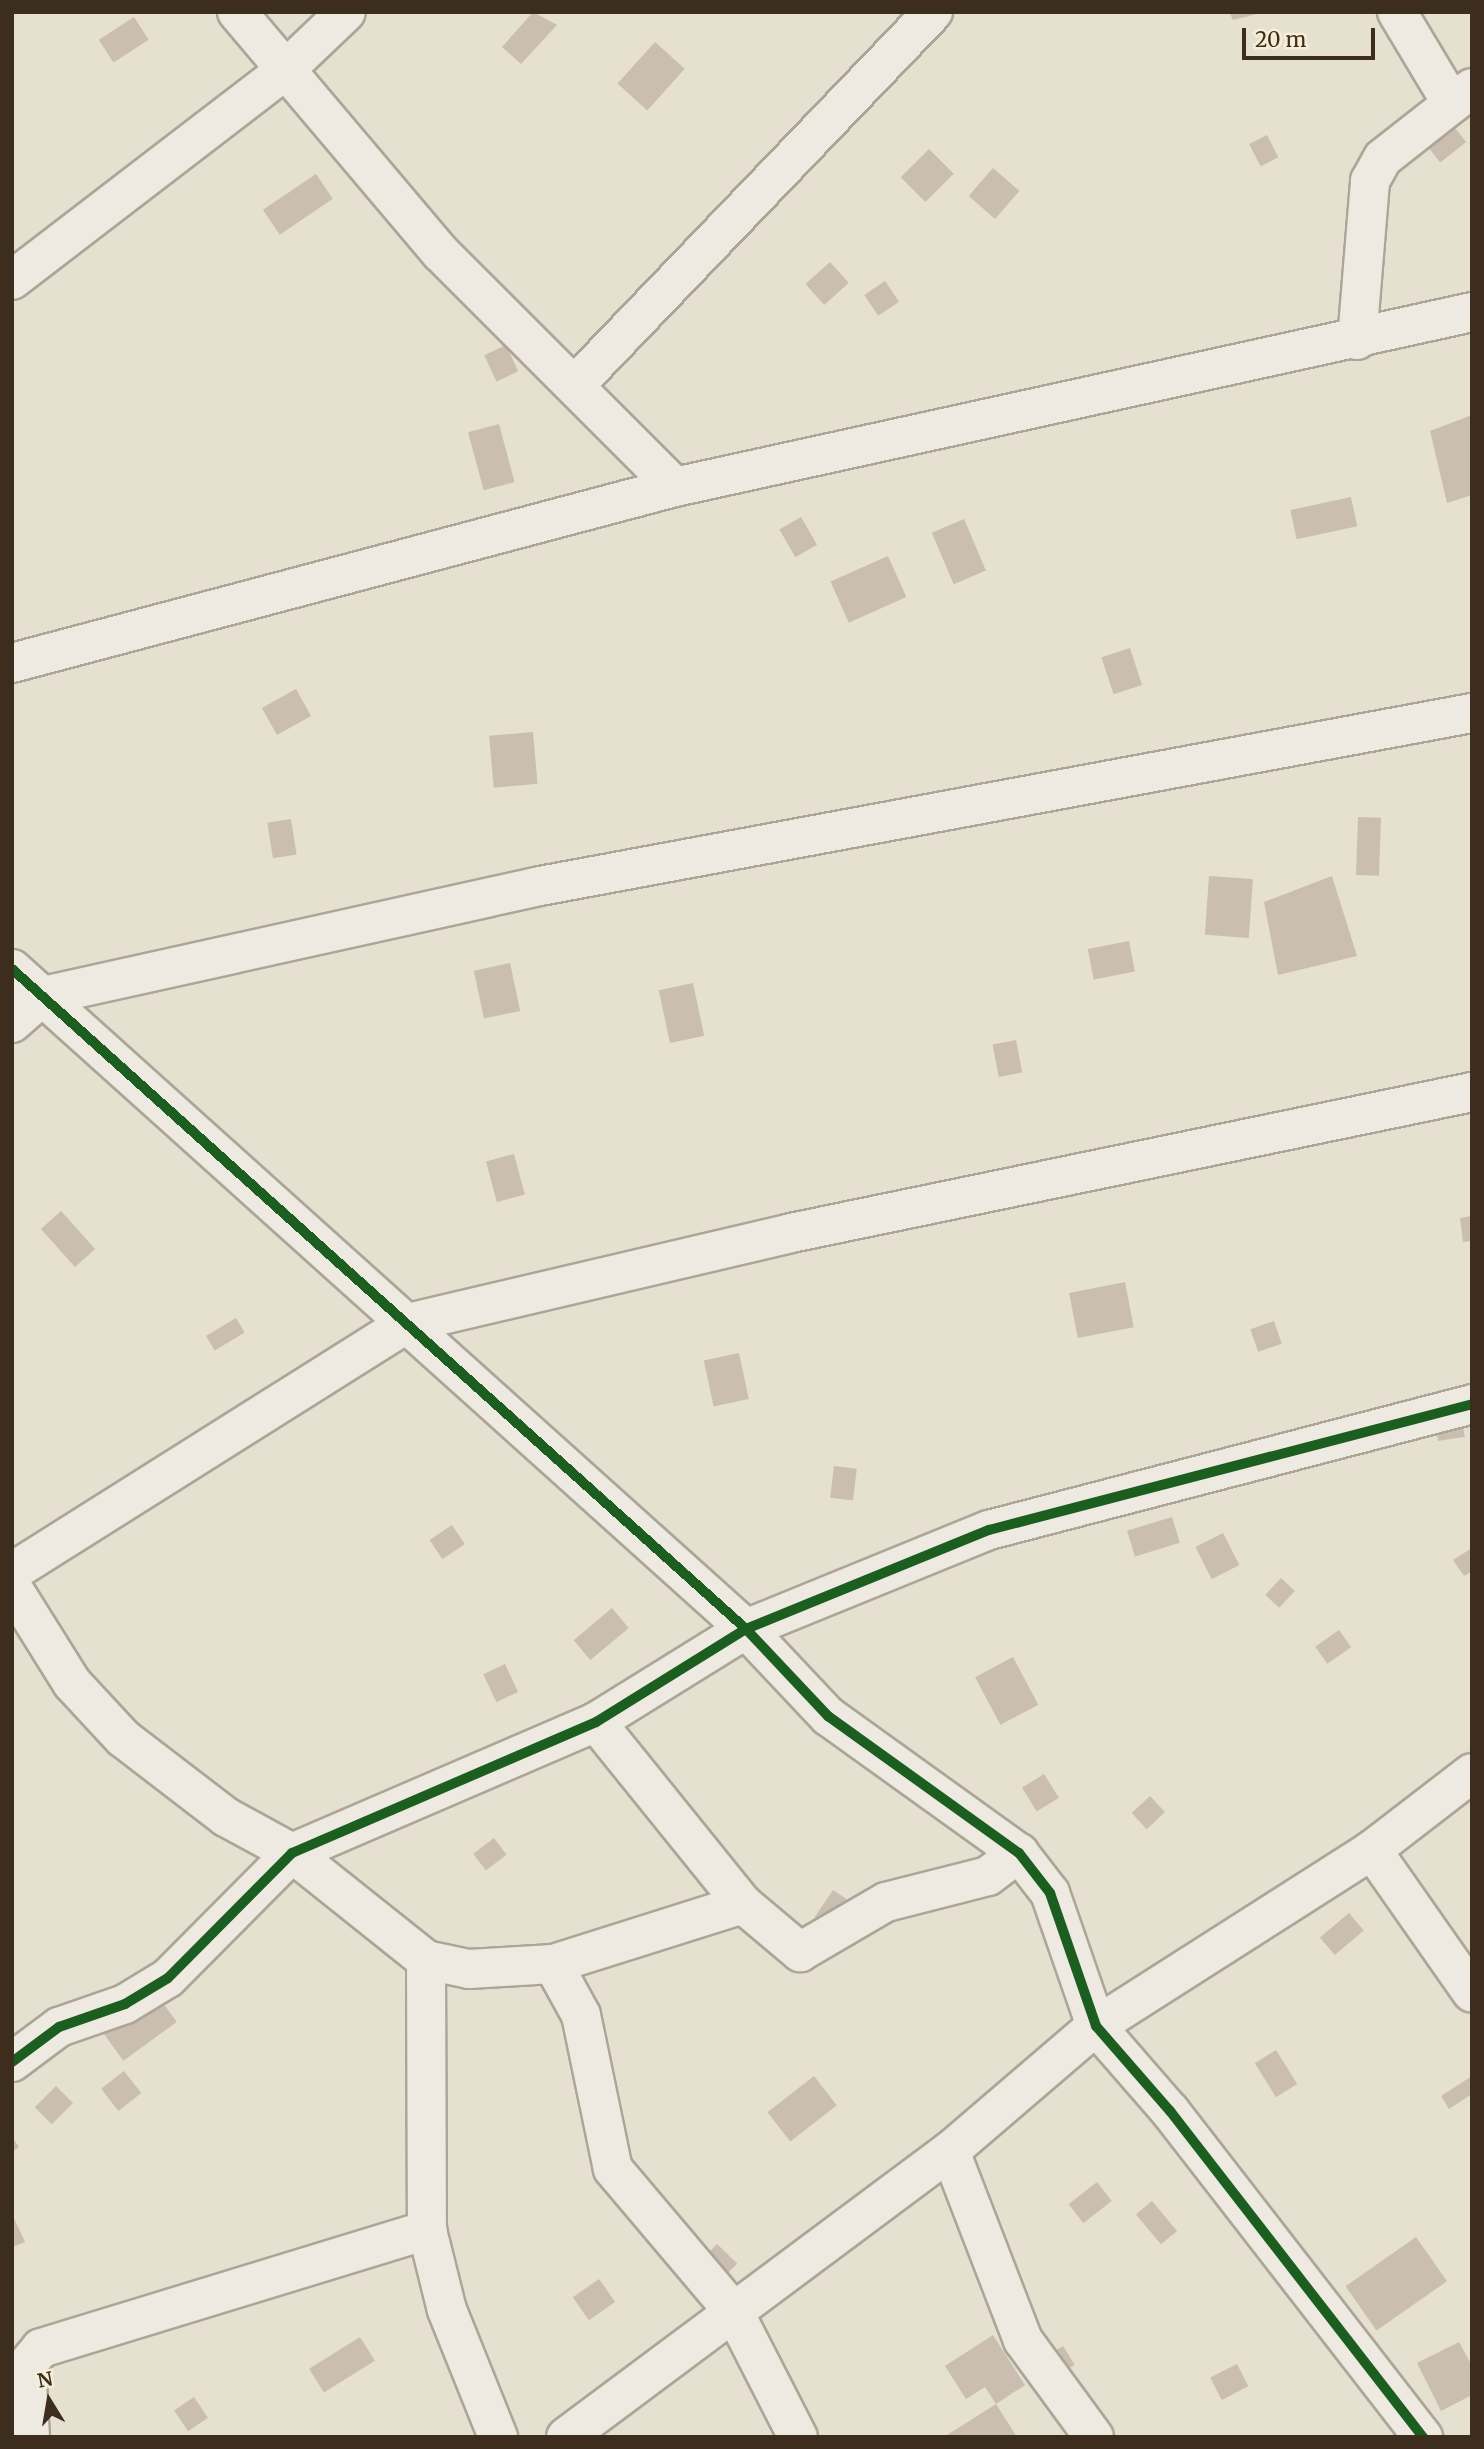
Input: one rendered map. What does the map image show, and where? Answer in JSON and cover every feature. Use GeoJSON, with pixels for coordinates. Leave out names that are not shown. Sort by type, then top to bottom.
{"type":"FeatureCollection","features":[{"type":"Feature","properties":{"kind":"street"},"geometry":{"type":"LineString","coordinates":[[237,12],[282,73],[441,253],[577,383],[675,487]]}},
{"type":"Feature","properties":{"kind":"street"},"geometry":{"type":"LineString","coordinates":[[12,280],[282,73],[346,12]]}},
{"type":"Feature","properties":{"kind":"street"},"geometry":{"type":"LineString","coordinates":[[577,383],[933,12]]}},
{"type":"Feature","properties":{"kind":"street"},"geometry":{"type":"LineString","coordinates":[[1357,340],[1370,181],[1383,158],[1462,96],[1397,12]]}},
{"type":"Feature","properties":{"kind":"street"},"geometry":{"type":"LineString","coordinates":[[12,663],[675,487],[1357,340],[1472,312]]}},
{"type":"Feature","properties":{"kind":"street"},"geometry":{"type":"LineString","coordinates":[[12,1023],[43,996],[540,886],[1472,713]]}},
{"type":"Feature","properties":{"kind":"street"},"geometry":{"type":"LineString","coordinates":[[12,969],[746,1629],[828,1716],[1019,1853],[1050,1893],[1096,2026],[1179,2121],[1391,2420],[1423,2437]]}},
{"type":"Feature","properties":{"kind":"street"},"geometry":{"type":"LineString","coordinates":[[12,1572],[408,1323],[792,1233],[1472,1092]]}},
{"type":"Feature","properties":{"kind":"street"},"geometry":{"type":"LineString","coordinates":[[12,2062],[59,2026],[125,2004],[168,1978],[292,1853],[596,1722],[746,1629],[989,1530],[1472,1404]]}},
{"type":"Feature","properties":{"kind":"street"},"geometry":{"type":"LineString","coordinates":[[12,1587],[72,1683],[122,1738],[226,1817],[292,1853],[426,1960],[469,1969],[553,1964],[743,1904]]}},
{"type":"Feature","properties":{"kind":"street"},"geometry":{"type":"LineString","coordinates":[[596,1722],[743,1904],[800,1952],[886,1902],[988,1876],[1019,1853]]}},
{"type":"Feature","properties":{"kind":"street"},"geometry":{"type":"LineString","coordinates":[[566,2437],[950,2151],[1096,2026],[1372,1850],[1472,1773]]}},
{"type":"Feature","properties":{"kind":"street"},"geometry":{"type":"LineString","coordinates":[[1372,1850],[1472,1993]]}},
{"type":"Feature","properties":{"kind":"street"},"geometry":{"type":"LineString","coordinates":[[426,1960],[427,2230],[447,2310],[498,2437]]}},
{"type":"Feature","properties":{"kind":"street"},"geometry":{"type":"LineString","coordinates":[[553,1964],[581,2015],[613,2169],[734,2312],[798,2437]]}},
{"type":"Feature","properties":{"kind":"street"},"geometry":{"type":"LineString","coordinates":[[950,2151],[1023,2340],[1094,2437]]}},
{"type":"Feature","properties":{"kind":"street"},"geometry":{"type":"LineString","coordinates":[[23,2426],[26,2366],[41,2348],[427,2230]]}},
{"type":"Feature","properties":{"kind":"building"},"geometry":{"type":"Polygon","coordinates":[[[533,12],[557,25],[521,64],[502,47],[533,12]]]}},
{"type":"Feature","properties":{"kind":"building"},"geometry":{"type":"Polygon","coordinates":[[[1229,12],[1261,12],[1261,13],[1233,20],[1229,12]]]}},
{"type":"Feature","properties":{"kind":"building"},"geometry":{"type":"Polygon","coordinates":[[[134,17],[149,40],[113,63],[99,40],[134,17]]]}},
{"type":"Feature","properties":{"kind":"building"},"geometry":{"type":"Polygon","coordinates":[[[655,42],[685,69],[647,110],[618,84],[655,42]]]}},
{"type":"Feature","properties":{"kind":"building"},"geometry":{"type":"Polygon","coordinates":[[[1452,124],[1466,142],[1440,162],[1426,144],[1452,124]]]}},
{"type":"Feature","properties":{"kind":"building"},"geometry":{"type":"Polygon","coordinates":[[[1267,135],[1278,157],[1261,166],[1249,144],[1267,135]]]}},
{"type":"Feature","properties":{"kind":"building"},"geometry":{"type":"Polygon","coordinates":[[[929,149],[954,174],[925,202],[901,177],[929,149]]]}},
{"type":"Feature","properties":{"kind":"building"},"geometry":{"type":"Polygon","coordinates":[[[993,168],[1019,191],[995,219],[969,196],[993,168]]]}},
{"type":"Feature","properties":{"kind":"building"},"geometry":{"type":"Polygon","coordinates":[[[316,174],[333,199],[280,235],[263,210],[316,174]]]}},
{"type":"Feature","properties":{"kind":"building"},"geometry":{"type":"Polygon","coordinates":[[[830,262],[849,283],[824,305],[805,284],[830,262]]]}},
{"type":"Feature","properties":{"kind":"building"},"geometry":{"type":"Polygon","coordinates":[[[885,281],[899,302],[878,316],[864,295],[885,281]]]}},
{"type":"Feature","properties":{"kind":"building"},"geometry":{"type":"Polygon","coordinates":[[[506,345],[518,371],[497,381],[484,355],[506,345]]]}},
{"type":"Feature","properties":{"kind":"building"},"geometry":{"type":"Polygon","coordinates":[[[1472,415],[1472,495],[1447,503],[1430,431],[1472,415]]]}},
{"type":"Feature","properties":{"kind":"building"},"geometry":{"type":"Polygon","coordinates":[[[499,424],[515,482],[484,490],[468,432],[499,424]]]}},
{"type":"Feature","properties":{"kind":"building"},"geometry":{"type":"Polygon","coordinates":[[[1351,497],[1357,526],[1297,539],[1290,510],[1351,497]]]}},
{"type":"Feature","properties":{"kind":"building"},"geometry":{"type":"Polygon","coordinates":[[[801,517],[817,545],[795,557],[779,530],[801,517]]]}},
{"type":"Feature","properties":{"kind":"building"},"geometry":{"type":"Polygon","coordinates":[[[964,519],[986,571],[954,584],[932,533],[964,519]]]}},
{"type":"Feature","properties":{"kind":"building"},"geometry":{"type":"Polygon","coordinates":[[[888,556],[906,597],[849,623],[830,582],[888,556]]]}},
{"type":"Feature","properties":{"kind":"building"},"geometry":{"type":"Polygon","coordinates":[[[1130,648],[1142,685],[1114,694],[1101,657],[1130,648]]]}},
{"type":"Feature","properties":{"kind":"building"},"geometry":{"type":"Polygon","coordinates":[[[296,689],[311,716],[277,735],[262,708],[296,689]]]}},
{"type":"Feature","properties":{"kind":"building"},"geometry":{"type":"Polygon","coordinates":[[[533,732],[538,784],[494,788],[489,736],[533,732]]]}},
{"type":"Feature","properties":{"kind":"building"},"geometry":{"type":"Polygon","coordinates":[[[1358,817],[1381,818],[1379,876],[1356,875],[1358,817]]]}},
{"type":"Feature","properties":{"kind":"building"},"geometry":{"type":"Polygon","coordinates":[[[291,819],[297,855],[273,858],[267,823],[291,819]]]}},
{"type":"Feature","properties":{"kind":"building"},"geometry":{"type":"Polygon","coordinates":[[[1209,876],[1253,879],[1249,938],[1205,935],[1209,876]]]}},
{"type":"Feature","properties":{"kind":"building"},"geometry":{"type":"Polygon","coordinates":[[[1332,876],[1357,956],[1278,975],[1264,902],[1332,876]]]}},
{"type":"Feature","properties":{"kind":"building"},"geometry":{"type":"Polygon","coordinates":[[[1129,941],[1135,971],[1094,979],[1088,949],[1129,941]]]}},
{"type":"Feature","properties":{"kind":"building"},"geometry":{"type":"Polygon","coordinates":[[[510,963],[520,1011],[484,1019],[474,971],[510,963]]]}},
{"type":"Feature","properties":{"kind":"building"},"geometry":{"type":"Polygon","coordinates":[[[693,983],[704,1036],[670,1043],[659,990],[693,983]]]}},
{"type":"Feature","properties":{"kind":"building"},"geometry":{"type":"Polygon","coordinates":[[[1016,1040],[1022,1072],[999,1077],[992,1045],[1016,1040]]]}},
{"type":"Feature","properties":{"kind":"building"},"geometry":{"type":"Polygon","coordinates":[[[514,1154],[525,1195],[497,1202],[486,1162],[514,1154]]]}},
{"type":"Feature","properties":{"kind":"building"},"geometry":{"type":"Polygon","coordinates":[[[61,1211],[95,1249],[75,1267],[41,1229],[61,1211]]]}},
{"type":"Feature","properties":{"kind":"building"},"geometry":{"type":"Polygon","coordinates":[[[1472,1216],[1472,1241],[1463,1242],[1460,1218],[1472,1216]]]}},
{"type":"Feature","properties":{"kind":"building"},"geometry":{"type":"Polygon","coordinates":[[[1125,1282],[1134,1327],[1078,1338],[1069,1293],[1125,1282]]]}},
{"type":"Feature","properties":{"kind":"building"},"geometry":{"type":"Polygon","coordinates":[[[236,1318],[245,1333],[215,1351],[206,1336],[236,1318]]]}},
{"type":"Feature","properties":{"kind":"building"},"geometry":{"type":"Polygon","coordinates":[[[1274,1321],[1282,1344],[1258,1352],[1250,1329],[1274,1321]]]}},
{"type":"Feature","properties":{"kind":"building"},"geometry":{"type":"Polygon","coordinates":[[[739,1353],[749,1399],[714,1406],[704,1360],[739,1353]]]}},
{"type":"Feature","properties":{"kind":"building"},"geometry":{"type":"Polygon","coordinates":[[[1461,1413],[1465,1437],[1438,1441],[1434,1417],[1461,1413]]]}},
{"type":"Feature","properties":{"kind":"building"},"geometry":{"type":"Polygon","coordinates":[[[834,1466],[857,1469],[853,1501],[830,1498],[834,1466]]]}},
{"type":"Feature","properties":{"kind":"building"},"geometry":{"type":"Polygon","coordinates":[[[1172,1517],[1180,1543],[1135,1557],[1127,1531],[1172,1517]]]}},
{"type":"Feature","properties":{"kind":"building"},"geometry":{"type":"Polygon","coordinates":[[[452,1525],[465,1544],[442,1559],[430,1540],[452,1525]]]}},
{"type":"Feature","properties":{"kind":"building"},"geometry":{"type":"Polygon","coordinates":[[[1223,1533],[1239,1565],[1212,1579],[1195,1547],[1223,1533]]]}},
{"type":"Feature","properties":{"kind":"building"},"geometry":{"type":"Polygon","coordinates":[[[1472,1548],[1472,1571],[1464,1576],[1453,1560],[1472,1548]]]}},
{"type":"Feature","properties":{"kind":"building"},"geometry":{"type":"Polygon","coordinates":[[[1281,1578],[1295,1591],[1279,1608],[1265,1595],[1281,1578]]]}},
{"type":"Feature","properties":{"kind":"building"},"geometry":{"type":"Polygon","coordinates":[[[612,1608],[629,1628],[590,1660],[574,1640],[612,1608]]]}},
{"type":"Feature","properties":{"kind":"building"},"geometry":{"type":"Polygon","coordinates":[[[1339,1630],[1351,1647],[1327,1664],[1315,1647],[1339,1630]]]}},
{"type":"Feature","properties":{"kind":"building"},"geometry":{"type":"Polygon","coordinates":[[[1013,1657],[1038,1705],[1000,1725],[975,1677],[1013,1657]]]}},
{"type":"Feature","properties":{"kind":"building"},"geometry":{"type":"Polygon","coordinates":[[[505,1664],[518,1692],[496,1702],[483,1674],[505,1664]]]}},
{"type":"Feature","properties":{"kind":"building"},"geometry":{"type":"Polygon","coordinates":[[[1044,1774],[1059,1798],[1037,1812],[1022,1788],[1044,1774]]]}},
{"type":"Feature","properties":{"kind":"building"},"geometry":{"type":"Polygon","coordinates":[[[1150,1796],[1165,1812],[1147,1829],[1132,1813],[1150,1796]]]}},
{"type":"Feature","properties":{"kind":"building"},"geometry":{"type":"Polygon","coordinates":[[[494,1838],[507,1855],[486,1870],[473,1854],[494,1838]]]}},
{"type":"Feature","properties":{"kind":"building"},"geometry":{"type":"Polygon","coordinates":[[[833,1890],[851,1902],[833,1930],[815,1917],[833,1890]]]}},
{"type":"Feature","properties":{"kind":"building"},"geometry":{"type":"Polygon","coordinates":[[[1349,1913],[1364,1931],[1335,1955],[1320,1937],[1349,1913]]]}},
{"type":"Feature","properties":{"kind":"building"},"geometry":{"type":"Polygon","coordinates":[[[155,1992],[177,2022],[123,2061],[102,2031],[155,1992]]]}},
{"type":"Feature","properties":{"kind":"building"},"geometry":{"type":"Polygon","coordinates":[[[1276,2050],[1297,2084],[1276,2097],[1255,2063],[1276,2050]]]}},
{"type":"Feature","properties":{"kind":"building"},"geometry":{"type":"Polygon","coordinates":[[[124,2071],[141,2093],[118,2111],[101,2089],[124,2071]]]}},
{"type":"Feature","properties":{"kind":"building"},"geometry":{"type":"Polygon","coordinates":[[[814,2076],[837,2105],[790,2141],[768,2112],[814,2076]]]}},
{"type":"Feature","properties":{"kind":"building"},"geometry":{"type":"Polygon","coordinates":[[[1472,2076],[1472,2094],[1449,2109],[1441,2096],[1472,2076]]]}},
{"type":"Feature","properties":{"kind":"building"},"geometry":{"type":"Polygon","coordinates":[[[56,2086],[73,2103],[52,2124],[35,2107],[56,2086]]]}},
{"type":"Feature","properties":{"kind":"building"},"geometry":{"type":"Polygon","coordinates":[[[12,2137],[19,2147],[12,2152],[12,2137]]]}},
{"type":"Feature","properties":{"kind":"building"},"geometry":{"type":"Polygon","coordinates":[[[1097,2182],[1112,2201],[1083,2223],[1069,2204],[1097,2182]]]}},
{"type":"Feature","properties":{"kind":"building"},"geometry":{"type":"Polygon","coordinates":[[[1152,2201],[1177,2231],[1161,2244],[1136,2214],[1152,2201]]]}},
{"type":"Feature","properties":{"kind":"building"},"geometry":{"type":"Polygon","coordinates":[[[12,2214],[25,2242],[12,2247],[12,2214]]]}},
{"type":"Feature","properties":{"kind":"building"},"geometry":{"type":"Polygon","coordinates":[[[1416,2237],[1447,2281],[1377,2331],[1346,2286],[1416,2237]]]}},
{"type":"Feature","properties":{"kind":"building"},"geometry":{"type":"Polygon","coordinates":[[[717,2244],[737,2263],[720,2281],[700,2261],[717,2244]]]}},
{"type":"Feature","properties":{"kind":"building"},"geometry":{"type":"Polygon","coordinates":[[[599,2279],[615,2302],[589,2320],[573,2297],[599,2279]]]}},
{"type":"Feature","properties":{"kind":"building"},"geometry":{"type":"Polygon","coordinates":[[[993,2335],[1025,2385],[996,2404],[985,2387],[966,2399],[945,2366],[993,2335]]]}},
{"type":"Feature","properties":{"kind":"building"},"geometry":{"type":"Polygon","coordinates":[[[360,2337],[375,2361],[324,2393],[309,2369],[360,2337]]]}},
{"type":"Feature","properties":{"kind":"building"},"geometry":{"type":"Polygon","coordinates":[[[1459,2342],[1472,2366],[1472,2395],[1441,2411],[1417,2363],[1459,2342]]]}},
{"type":"Feature","properties":{"kind":"building"},"geometry":{"type":"Polygon","coordinates":[[[1063,2346],[1075,2365],[1059,2375],[1047,2356],[1063,2346]]]}},
{"type":"Feature","properties":{"kind":"building"},"geometry":{"type":"Polygon","coordinates":[[[1237,2364],[1248,2386],[1222,2400],[1210,2378],[1237,2364]]]}},
{"type":"Feature","properties":{"kind":"building"},"geometry":{"type":"Polygon","coordinates":[[[194,2397],[208,2418],[188,2431],[174,2410],[194,2397]]]}},
{"type":"Feature","properties":{"kind":"building"},"geometry":{"type":"Polygon","coordinates":[[[996,2404],[1017,2437],[944,2437],[996,2404]]]}},
{"type":"Feature","properties":{"kind":"cycle path"},"geometry":{"type":"LineString","coordinates":[[12,969],[746,1629],[828,1716],[1019,1853],[1050,1893],[1096,2026],[1170,2111],[1423,2437]]}},
{"type":"Feature","properties":{"kind":"cycle path"},"geometry":{"type":"LineString","coordinates":[[12,2062],[59,2027],[125,2004],[168,1978],[292,1853],[596,1722],[746,1629],[989,1530],[1472,1404]]}}]}
